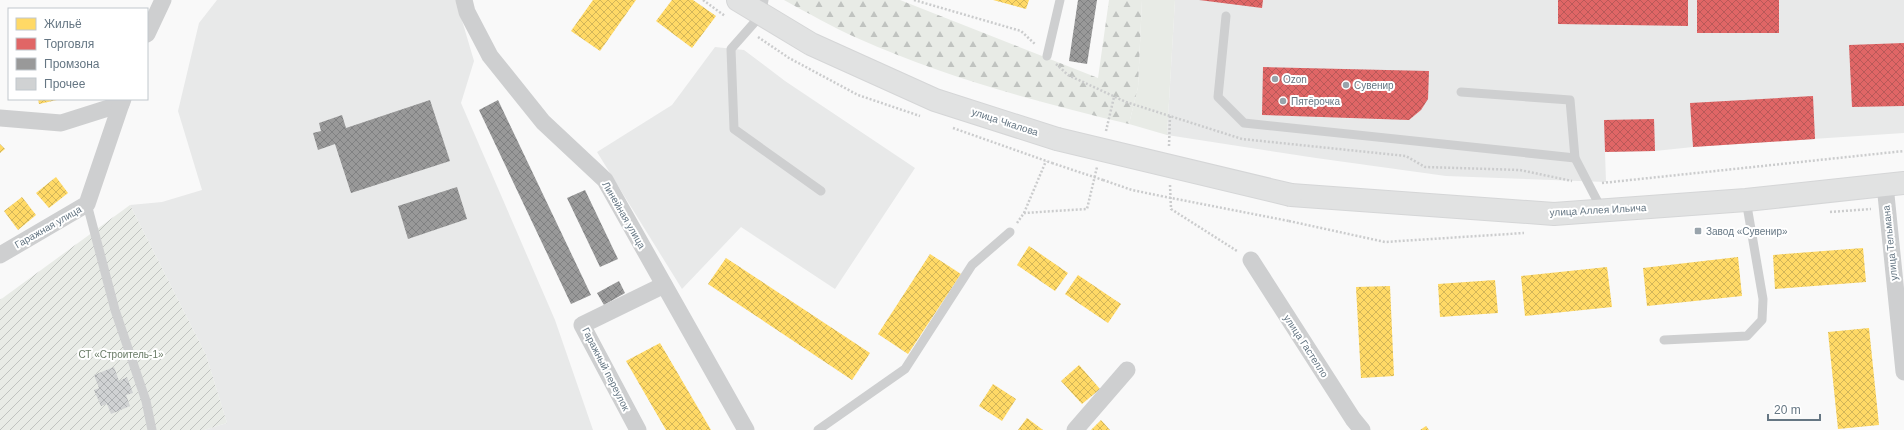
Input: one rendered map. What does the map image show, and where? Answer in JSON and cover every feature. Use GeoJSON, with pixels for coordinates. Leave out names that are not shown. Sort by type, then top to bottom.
{"type":"FeatureCollection","features":[{"type":"Feature","properties":{"kind":"main road","name":"улица Чкалова"},"geometry":{"type":"LineString","coordinates":[[738,0],[762,7],[811,44],[935,100],[1057,139],[1291,195]]}},
{"type":"Feature","properties":{"kind":"main road","name":"улица Аллея Ильича"},"geometry":{"type":"LineString","coordinates":[[1291,195],[1554,214],[1746,200],[1894,184]]}},
{"type":"Feature","properties":{"kind":"street"},"geometry":{"type":"LineString","coordinates":[[148,32],[163,0]]}},
{"type":"Feature","properties":{"kind":"street","name":"Линейная улица"},"geometry":{"type":"LineString","coordinates":[[464,0],[467,12],[490,56],[543,122],[605,180],[746,430]]}},
{"type":"Feature","properties":{"kind":"street"},"geometry":{"type":"LineString","coordinates":[[0,118],[62,122],[122,102]]}},
{"type":"Feature","properties":{"kind":"street","name":"Гаражная улица"},"geometry":{"type":"LineString","coordinates":[[0,255],[87,204],[122,102]]}},
{"type":"Feature","properties":{"kind":"street","name":"улица Тельмана"},"geometry":{"type":"LineString","coordinates":[[1894,184],[1904,372]]}},
{"type":"Feature","properties":{"kind":"street","name":"улица Гастелло"},"geometry":{"type":"LineString","coordinates":[[1252,260],[1353,419],[1362,430]]}},
{"type":"Feature","properties":{"kind":"street","name":"Гаражный переулок"},"geometry":{"type":"LineString","coordinates":[[638,430],[582,325],[664,285]]}},
{"type":"Feature","properties":{"kind":"street"},"geometry":{"type":"LineString","coordinates":[[1075,430],[1127,370]]}},
{"type":"Feature","properties":{"kind":"lane"},"geometry":{"type":"LineString","coordinates":[[1047,56],[1060,0]]}},
{"type":"Feature","properties":{"kind":"lane"},"geometry":{"type":"LineString","coordinates":[[762,7],[731,49],[734,129],[821,191]]}},
{"type":"Feature","properties":{"kind":"lane"},"geometry":{"type":"LineString","coordinates":[[1226,16],[1218,97],[1244,123],[1575,158]]}},
{"type":"Feature","properties":{"kind":"lane"},"geometry":{"type":"LineString","coordinates":[[1461,92],[1570,100],[1575,158],[1602,211]]}},
{"type":"Feature","properties":{"kind":"lane"},"geometry":{"type":"LineString","coordinates":[[1664,340],[1747,336],[1762,320],[1763,299],[1746,200]]}},
{"type":"Feature","properties":{"kind":"lane"},"geometry":{"type":"LineString","coordinates":[[87,204],[115,310],[146,401],[152,430]]}},
{"type":"Feature","properties":{"kind":"lane"},"geometry":{"type":"LineString","coordinates":[[818,430],[905,369],[972,265],[1010,232]]}},
{"type":"Feature","properties":{"kind":"path"},"geometry":{"type":"LineString","coordinates":[[1105,134],[1114,97]]}},
{"type":"Feature","properties":{"kind":"path"},"geometry":{"type":"LineString","coordinates":[[1169,152],[1170,116]]}},
{"type":"Feature","properties":{"kind":"path"},"geometry":{"type":"LineString","coordinates":[[1010,232],[1024,213],[1046,161]]}},
{"type":"Feature","properties":{"kind":"path"},"geometry":{"type":"LineString","coordinates":[[1052,163],[1132,190],[1288,221]]}},
{"type":"Feature","properties":{"kind":"path"},"geometry":{"type":"LineString","coordinates":[[1024,213],[1087,208],[1098,164]]}},
{"type":"Feature","properties":{"kind":"path"},"geometry":{"type":"LineString","coordinates":[[1169,180],[1171,209],[1252,260]]}},
{"type":"Feature","properties":{"kind":"shaded area"},"geometry":{"type":"Polygon","coordinates":[[[217,0],[456,0],[474,61],[461,103],[555,320],[593,430],[204,430],[227,423],[206,355],[130,205],[162,202],[202,190],[178,111],[199,23],[217,0]]]}},
{"type":"Feature","properties":{"kind":"shaded area"},"geometry":{"type":"Polygon","coordinates":[[[1175,0],[1904,0],[1904,133],[1693,147],[1655,151],[1605,152],[1606,182],[1446,176],[1167,135],[1175,0]]]}},
{"type":"Feature","properties":{"kind":"shaded area"},"geometry":{"type":"Polygon","coordinates":[[[715,47],[744,50],[785,81],[915,168],[835,289],[741,227],[682,289],[597,152],[672,105],[715,47]]]}},
{"type":"Feature","properties":{"kind":"green space"},"geometry":{"type":"Polygon","coordinates":[[[784,0],[900,0],[1098,78],[1109,0],[1142,0],[1138,87],[1129,124],[1025,97],[957,77],[923,65],[848,34],[784,0]]]}},
{"type":"Feature","properties":{"kind":"green space"},"geometry":{"type":"Polygon","coordinates":[[[1142,0],[1175,0],[1167,135],[1129,124],[1138,87],[1142,0]]]}},
{"type":"Feature","properties":{"kind":"green space","name":"СТ «Строитель-1»"},"geometry":{"type":"Polygon","coordinates":[[[130,205],[206,355],[227,423],[204,430],[0,430],[0,300],[130,205]]]}},
{"type":"Feature","properties":{"kind":"building: Жильё"},"geometry":{"type":"Polygon","coordinates":[[[593,0],[636,0],[600,51],[571,31],[593,0]]]}},
{"type":"Feature","properties":{"kind":"building: Жильё"},"geometry":{"type":"Polygon","coordinates":[[[672,0],[693,0],[716,16],[692,48],[656,21],[672,0]]]}},
{"type":"Feature","properties":{"kind":"building: Жильё"},"geometry":{"type":"Polygon","coordinates":[[[993,0],[1029,0],[1026,9],[993,0]]]}},
{"type":"Feature","properties":{"kind":"building: Жильё"},"geometry":{"type":"Polygon","coordinates":[[[38,100],[57,100],[39,104],[38,100]]]}},
{"type":"Feature","properties":{"kind":"building: Жильё"},"geometry":{"type":"Polygon","coordinates":[[[0,144],[5,149],[0,153],[0,144]]]}},
{"type":"Feature","properties":{"kind":"building: Жильё"},"geometry":{"type":"Polygon","coordinates":[[[56,177],[68,193],[49,208],[36,193],[56,177]]]}},
{"type":"Feature","properties":{"kind":"building: Жильё"},"geometry":{"type":"Polygon","coordinates":[[[22,197],[36,215],[18,230],[4,211],[22,197]]]}},
{"type":"Feature","properties":{"kind":"building: Жильё"},"geometry":{"type":"Polygon","coordinates":[[[1029,246],[1068,273],[1055,291],[1017,265],[1029,246]]]}},
{"type":"Feature","properties":{"kind":"building: Жильё"},"geometry":{"type":"Polygon","coordinates":[[[1863,248],[1866,282],[1775,289],[1773,255],[1863,248]]]}},
{"type":"Feature","properties":{"kind":"building: Жильё"},"geometry":{"type":"Polygon","coordinates":[[[930,254],[961,274],[908,354],[878,334],[930,254]]]}},
{"type":"Feature","properties":{"kind":"building: Жильё"},"geometry":{"type":"Polygon","coordinates":[[[1738,257],[1742,296],[1647,306],[1643,268],[1738,257]]]}},
{"type":"Feature","properties":{"kind":"building: Жильё"},"geometry":{"type":"Polygon","coordinates":[[[726,258],[870,353],[852,380],[708,284],[726,258]]]}},
{"type":"Feature","properties":{"kind":"building: Жильё"},"geometry":{"type":"Polygon","coordinates":[[[1607,267],[1612,307],[1525,316],[1521,276],[1607,267]]]}},
{"type":"Feature","properties":{"kind":"building: Жильё"},"geometry":{"type":"Polygon","coordinates":[[[1078,275],[1121,304],[1108,323],[1065,294],[1078,275]]]}},
{"type":"Feature","properties":{"kind":"building: Жильё"},"geometry":{"type":"Polygon","coordinates":[[[1495,280],[1498,313],[1440,317],[1438,284],[1495,280]]]}},
{"type":"Feature","properties":{"kind":"building: Жильё"},"geometry":{"type":"Polygon","coordinates":[[[1390,286],[1394,376],[1361,378],[1356,287],[1390,286]]]}},
{"type":"Feature","properties":{"kind":"building: Жильё"},"geometry":{"type":"Polygon","coordinates":[[[1869,328],[1879,425],[1838,429],[1828,332],[1869,328]]]}},
{"type":"Feature","properties":{"kind":"building: Жильё"},"geometry":{"type":"Polygon","coordinates":[[[660,343],[711,430],[666,430],[626,361],[660,343]]]}},
{"type":"Feature","properties":{"kind":"building: Жильё"},"geometry":{"type":"Polygon","coordinates":[[[1079,365],[1100,389],[1082,404],[1061,381],[1079,365]]]}},
{"type":"Feature","properties":{"kind":"building: Жильё"},"geometry":{"type":"Polygon","coordinates":[[[993,384],[1016,399],[1002,421],[979,406],[993,384]]]}},
{"type":"Feature","properties":{"kind":"building: Жильё"},"geometry":{"type":"Polygon","coordinates":[[[1027,418],[1043,430],[1018,430],[1027,418]]]}},
{"type":"Feature","properties":{"kind":"building: Жильё"},"geometry":{"type":"Polygon","coordinates":[[[1101,420],[1110,430],[1091,430],[1101,420]]]}},
{"type":"Feature","properties":{"kind":"building: Жильё"},"geometry":{"type":"Polygon","coordinates":[[[1426,426],[1429,430],[1420,430],[1426,426]]]}},
{"type":"Feature","properties":{"kind":"building: Торговля"},"geometry":{"type":"Polygon","coordinates":[[[1199,0],[1263,0],[1262,8],[1199,0]]]}},
{"type":"Feature","properties":{"kind":"building: Торговля"},"geometry":{"type":"Polygon","coordinates":[[[1558,0],[1688,0],[1688,26],[1558,24],[1558,0]]]}},
{"type":"Feature","properties":{"kind":"building: Торговля"},"geometry":{"type":"Polygon","coordinates":[[[1697,0],[1779,0],[1779,33],[1697,33],[1697,0]]]}},
{"type":"Feature","properties":{"kind":"building: Торговля"},"geometry":{"type":"Polygon","coordinates":[[[1904,43],[1904,106],[1852,107],[1849,45],[1904,43]]]}},
{"type":"Feature","properties":{"kind":"building: Торговля","name":"Сувенир"},"geometry":{"type":"Polygon","coordinates":[[[1263,67],[1429,71],[1428,99],[1421,110],[1409,120],[1262,115],[1263,67]]]}},
{"type":"Feature","properties":{"kind":"building: Торговля"},"geometry":{"type":"Polygon","coordinates":[[[1813,96],[1815,139],[1693,147],[1690,103],[1813,96]]]}},
{"type":"Feature","properties":{"kind":"building: Торговля"},"geometry":{"type":"Polygon","coordinates":[[[1654,119],[1655,151],[1605,152],[1604,120],[1654,119]]]}},
{"type":"Feature","properties":{"kind":"building: Промзона"},"geometry":{"type":"Polygon","coordinates":[[[1078,0],[1097,0],[1087,64],[1069,61],[1078,0]]]}},
{"type":"Feature","properties":{"kind":"building: Промзона"},"geometry":{"type":"Polygon","coordinates":[[[430,100],[450,161],[351,193],[335,144],[318,150],[313,133],[321,131],[319,123],[342,115],[346,128],[430,100]]]}},
{"type":"Feature","properties":{"kind":"building: Промзона"},"geometry":{"type":"Polygon","coordinates":[[[498,100],[591,295],[571,304],[479,110],[498,100]]]}},
{"type":"Feature","properties":{"kind":"building: Промзона"},"geometry":{"type":"Polygon","coordinates":[[[457,187],[467,219],[408,239],[398,206],[457,187]]]}},
{"type":"Feature","properties":{"kind":"building: Промзона"},"geometry":{"type":"Polygon","coordinates":[[[585,190],[618,259],[600,267],[567,198],[585,190]]]}},
{"type":"Feature","properties":{"kind":"building: Промзона"},"geometry":{"type":"Polygon","coordinates":[[[619,281],[625,293],[604,305],[597,293],[619,281]]]}},
{"type":"Feature","properties":{"kind":"building: Прочее"},"geometry":{"type":"Polygon","coordinates":[[[114,367],[119,381],[127,377],[133,393],[126,395],[130,406],[111,414],[107,404],[101,406],[94,390],[99,388],[94,375],[114,367]]]}},
{"type":"Feature","properties":{"kind":"place","name":"Ozon"},"geometry":{"type":"Point","coordinates":[1275,79]}},
{"type":"Feature","properties":{"kind":"place","name":"Сувенир"},"geometry":{"type":"Point","coordinates":[1346,85]}},
{"type":"Feature","properties":{"kind":"place","name":"Пятёрочка"},"geometry":{"type":"Point","coordinates":[1283,101]}},
{"type":"Feature","properties":{"kind":"place","name":"Завод «Сувенир»"},"geometry":{"type":"Point","coordinates":[1698,231]}}]}
